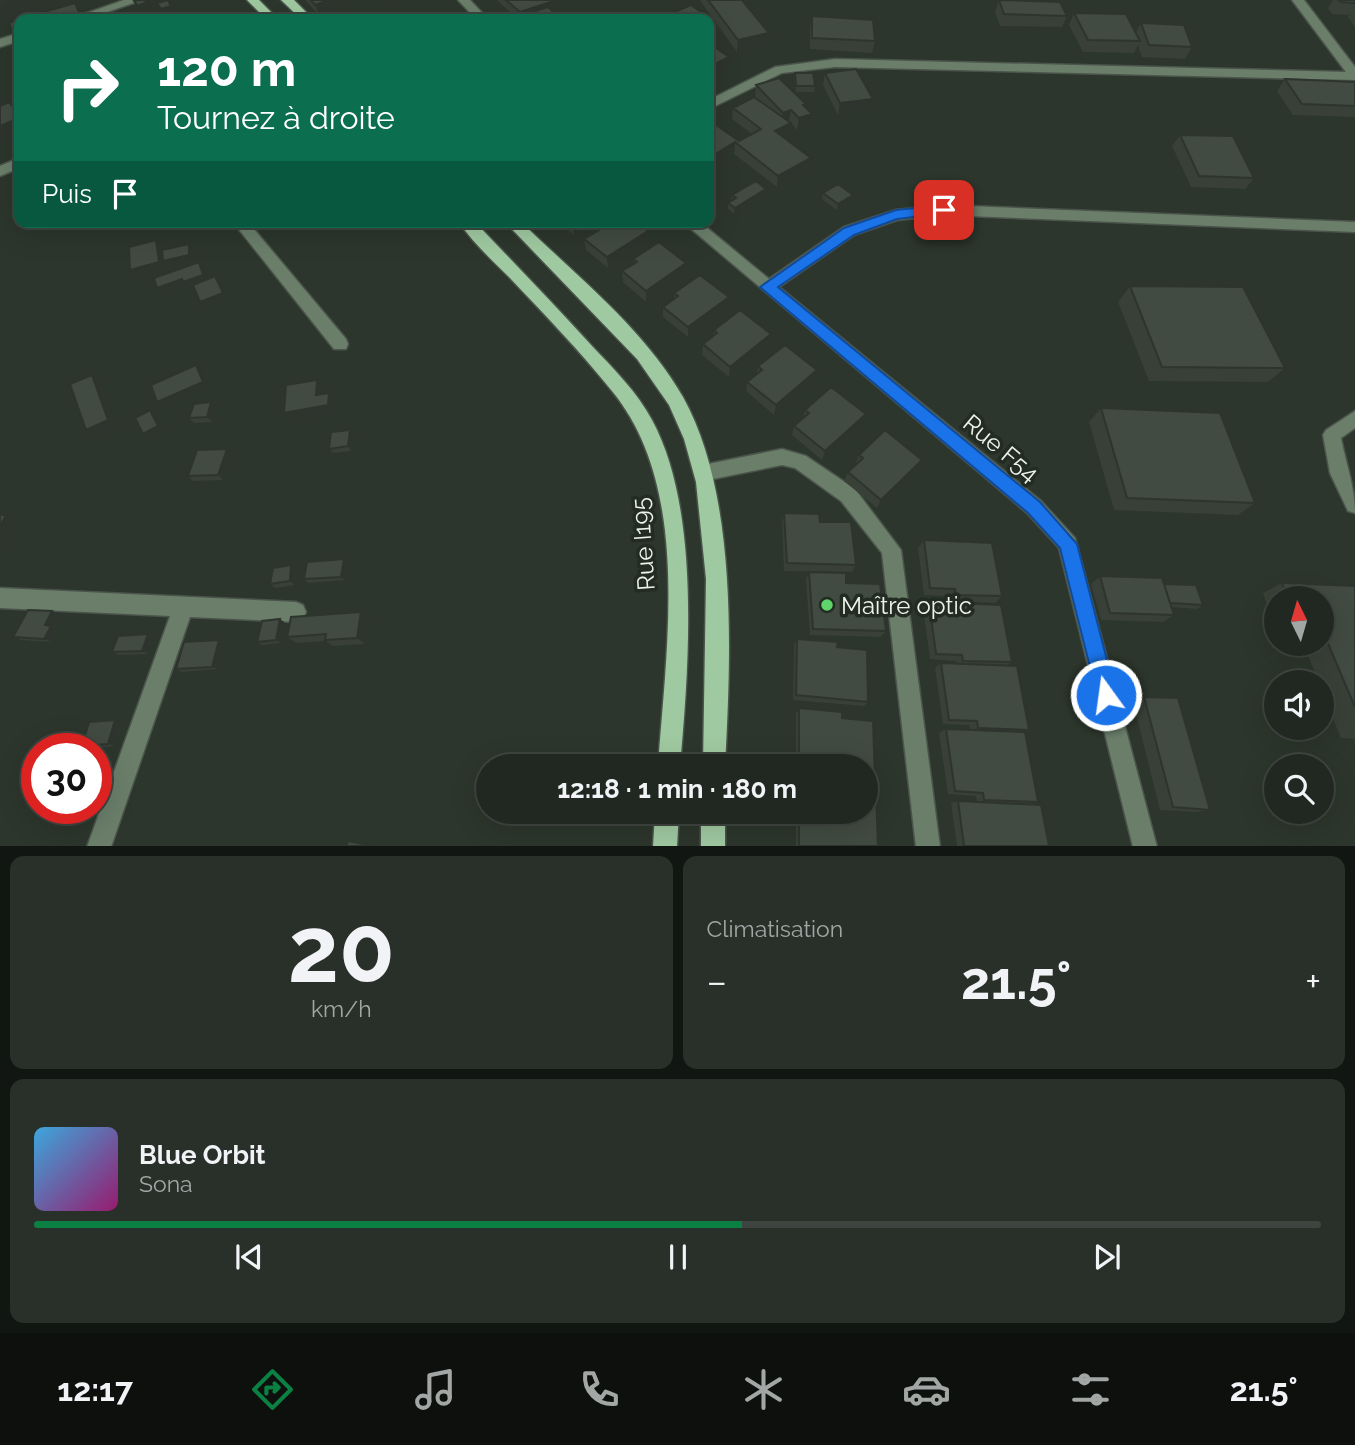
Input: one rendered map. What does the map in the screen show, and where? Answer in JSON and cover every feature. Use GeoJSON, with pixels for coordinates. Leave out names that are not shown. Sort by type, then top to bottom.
{"type":"FeatureCollection","features":[{"type":"Feature","properties":{"kind":"main road"},"geometry":{"type":"LineString","coordinates":[[253,0],[267,14]]}},
{"type":"Feature","properties":{"kind":"main road"},"geometry":{"type":"LineString","coordinates":[[287,0],[302,14]]}},
{"type":"Feature","properties":{"kind":"main road","name":"Rue I195"},"geometry":{"type":"LineString","coordinates":[[475,228],[618,386],[645,425],[663,467],[672,509],[675,563],[669,754]]}},
{"type":"Feature","properties":{"kind":"main road"},"geometry":{"type":"LineString","coordinates":[[518,228],[649,362],[677,402],[695,442],[704,473],[714,558],[713,754]]}},
{"type":"Feature","properties":{"kind":"main road"},"geometry":{"type":"LineString","coordinates":[[665,846],[666,824]]}},
{"type":"Feature","properties":{"kind":"main road"},"geometry":{"type":"LineString","coordinates":[[713,824],[713,846]]}},
{"type":"Feature","properties":{"kind":"street"},"geometry":{"type":"LineString","coordinates":[[98,14],[136,0]]}},
{"type":"Feature","properties":{"kind":"street"},"geometry":{"type":"LineString","coordinates":[[464,0],[477,14]]}},
{"type":"Feature","properties":{"kind":"street"},"geometry":{"type":"LineString","coordinates":[[1298,0],[1355,76]]}},
{"type":"Feature","properties":{"kind":"street"},"geometry":{"type":"LineString","coordinates":[[714,103],[779,70],[835,63],[1355,76]]}},
{"type":"Feature","properties":{"kind":"street"},"geometry":{"type":"LineString","coordinates":[[768,287],[849,232],[896,215],[920,212],[944,210],[1355,227]]}},
{"type":"Feature","properties":{"kind":"street"},"geometry":{"type":"LineString","coordinates":[[245,228],[340,344]]}},
{"type":"Feature","properties":{"kind":"street","name":"Rue F54"},"geometry":{"type":"LineString","coordinates":[[697,228],[1034,507],[1068,544],[1145,846]]}},
{"type":"Feature","properties":{"kind":"street"},"geometry":{"type":"LineString","coordinates":[[1355,418],[1332,435],[1339,473],[1355,505]]}},
{"type":"Feature","properties":{"kind":"street"},"geometry":{"type":"LineString","coordinates":[[704,473],[782,457],[800,462],[848,495],[891,550],[928,846]]}},
{"type":"Feature","properties":{"kind":"street"},"geometry":{"type":"LineString","coordinates":[[0,598],[296,612]]}},
{"type":"Feature","properties":{"kind":"street"},"geometry":{"type":"LineString","coordinates":[[99,846],[183,607]]}},
{"type":"Feature","properties":{"kind":"building"},"geometry":{"type":"Polygon","coordinates":[[[168,0],[171,6],[161,9],[157,3],[168,0]]]}},
{"type":"Feature","properties":{"kind":"building"},"geometry":{"type":"Polygon","coordinates":[[[311,0],[329,0],[315,5],[311,0]]]}},
{"type":"Feature","properties":{"kind":"building"},"geometry":{"type":"Polygon","coordinates":[[[506,0],[550,0],[551,2],[520,12],[506,0]]]}},
{"type":"Feature","properties":{"kind":"building"},"geometry":{"type":"Polygon","coordinates":[[[708,0],[742,0],[769,33],[738,40],[708,0]]]}},
{"type":"Feature","properties":{"kind":"building"},"geometry":{"type":"Polygon","coordinates":[[[999,0],[1060,2],[1067,16],[1004,14],[999,0]]]}},
{"type":"Feature","properties":{"kind":"building"},"geometry":{"type":"Polygon","coordinates":[[[1339,0],[1355,0],[1355,3],[1341,2],[1339,0]]]}},
{"type":"Feature","properties":{"kind":"building"},"geometry":{"type":"Polygon","coordinates":[[[134,1],[147,2],[138,6],[134,1]]]}},
{"type":"Feature","properties":{"kind":"building"},"geometry":{"type":"Polygon","coordinates":[[[75,3],[80,14],[37,14],[75,3]]]}},
{"type":"Feature","properties":{"kind":"building"},"geometry":{"type":"Polygon","coordinates":[[[691,5],[704,14],[670,14],[691,5]]]}},
{"type":"Feature","properties":{"kind":"building"},"geometry":{"type":"Polygon","coordinates":[[[548,7],[556,14],[527,14],[548,7]]]}},
{"type":"Feature","properties":{"kind":"building"},"geometry":{"type":"Polygon","coordinates":[[[1074,13],[1126,14],[1140,41],[1088,40],[1074,13]]]}},
{"type":"Feature","properties":{"kind":"building"},"geometry":{"type":"Polygon","coordinates":[[[812,16],[873,20],[875,41],[812,38],[812,16]]]}},
{"type":"Feature","properties":{"kind":"building"},"geometry":{"type":"Polygon","coordinates":[[[14,22],[14,35],[9,23],[14,22]]]}},
{"type":"Feature","properties":{"kind":"building"},"geometry":{"type":"Polygon","coordinates":[[[1141,23],[1184,25],[1192,47],[1149,45],[1141,23]]]}},
{"type":"Feature","properties":{"kind":"building"},"geometry":{"type":"Polygon","coordinates":[[[714,46],[729,57],[714,64],[714,46]]]}},
{"type":"Feature","properties":{"kind":"building"},"geometry":{"type":"Polygon","coordinates":[[[856,69],[873,99],[840,103],[825,73],[856,69]]]}},
{"type":"Feature","properties":{"kind":"building"},"geometry":{"type":"Polygon","coordinates":[[[795,73],[813,73],[815,86],[796,86],[795,73]]]}},
{"type":"Feature","properties":{"kind":"building"},"geometry":{"type":"Polygon","coordinates":[[[779,78],[806,104],[803,105],[812,114],[799,118],[791,110],[783,113],[756,85],[779,78]]]}},
{"type":"Feature","properties":{"kind":"building"},"geometry":{"type":"Polygon","coordinates":[[[1285,79],[1355,82],[1355,106],[1302,104],[1285,79]]]}},
{"type":"Feature","properties":{"kind":"building"},"geometry":{"type":"Polygon","coordinates":[[[754,97],[791,123],[775,131],[811,158],[778,176],[735,142],[714,155],[714,124],[739,141],[761,129],[733,108],[754,97]]]}},
{"type":"Feature","properties":{"kind":"building"},"geometry":{"type":"Polygon","coordinates":[[[9,102],[14,108],[14,120],[0,126],[0,106],[9,102]]]}},
{"type":"Feature","properties":{"kind":"building"},"geometry":{"type":"Polygon","coordinates":[[[1180,135],[1233,136],[1254,178],[1199,176],[1180,135]]]}},
{"type":"Feature","properties":{"kind":"building"},"geometry":{"type":"Polygon","coordinates":[[[756,181],[766,189],[735,208],[728,203],[736,198],[732,195],[756,181]]]}},
{"type":"Feature","properties":{"kind":"building"},"geometry":{"type":"Polygon","coordinates":[[[838,184],[853,195],[838,204],[823,193],[838,184]]]}},
{"type":"Feature","properties":{"kind":"building"},"geometry":{"type":"Polygon","coordinates":[[[597,228],[644,228],[648,231],[607,257],[584,239],[599,230],[597,228]]]}},
{"type":"Feature","properties":{"kind":"building"},"geometry":{"type":"Polygon","coordinates":[[[156,240],[159,262],[130,270],[129,247],[156,240]]]}},
{"type":"Feature","properties":{"kind":"building"},"geometry":{"type":"Polygon","coordinates":[[[659,242],[686,263],[646,291],[622,271],[637,262],[633,259],[659,242]]]}},
{"type":"Feature","properties":{"kind":"building"},"geometry":{"type":"Polygon","coordinates":[[[189,244],[189,255],[163,261],[162,250],[189,244]]]}},
{"type":"Feature","properties":{"kind":"building"},"geometry":{"type":"Polygon","coordinates":[[[199,262],[203,275],[157,288],[154,278],[199,262]]]}},
{"type":"Feature","properties":{"kind":"building"},"geometry":{"type":"Polygon","coordinates":[[[700,275],[729,297],[688,327],[663,307],[678,296],[674,293],[700,275]]]}},
{"type":"Feature","properties":{"kind":"building"},"geometry":{"type":"Polygon","coordinates":[[[215,276],[223,293],[200,302],[193,285],[215,276]]]}},
{"type":"Feature","properties":{"kind":"building"},"geometry":{"type":"Polygon","coordinates":[[[1130,286],[1243,287],[1285,368],[1162,367],[1130,286]]]}},
{"type":"Feature","properties":{"kind":"building"},"geometry":{"type":"Polygon","coordinates":[[[740,310],[771,334],[730,367],[703,344],[717,333],[714,330],[740,310]]]}},
{"type":"Feature","properties":{"kind":"building"},"geometry":{"type":"Polygon","coordinates":[[[785,345],[817,370],[776,405],[747,382],[762,370],[758,366],[785,345]]]}},
{"type":"Feature","properties":{"kind":"building"},"geometry":{"type":"Polygon","coordinates":[[[196,365],[203,382],[157,402],[151,385],[196,365]]]}},
{"type":"Feature","properties":{"kind":"building"},"geometry":{"type":"Polygon","coordinates":[[[92,375],[108,420],[86,430],[70,384],[92,375]]]}},
{"type":"Feature","properties":{"kind":"building"},"geometry":{"type":"Polygon","coordinates":[[[317,380],[316,395],[329,393],[328,405],[284,413],[286,385],[317,380]]]}},
{"type":"Feature","properties":{"kind":"building"},"geometry":{"type":"Polygon","coordinates":[[[831,387],[866,414],[825,451],[794,426],[809,413],[805,410],[831,387]]]}},
{"type":"Feature","properties":{"kind":"building"},"geometry":{"type":"Polygon","coordinates":[[[211,402],[207,417],[189,418],[194,404],[211,402]]]}},
{"type":"Feature","properties":{"kind":"building"},"geometry":{"type":"Polygon","coordinates":[[[1101,408],[1220,413],[1255,503],[1127,498],[1101,408]]]}},
{"type":"Feature","properties":{"kind":"building"},"geometry":{"type":"Polygon","coordinates":[[[150,410],[158,426],[143,434],[135,418],[150,410]]]}},
{"type":"Feature","properties":{"kind":"building"},"geometry":{"type":"Polygon","coordinates":[[[350,430],[348,446],[329,449],[331,432],[350,430]]]}},
{"type":"Feature","properties":{"kind":"building"},"geometry":{"type":"Polygon","coordinates":[[[885,430],[922,460],[881,500],[848,472],[863,458],[859,455],[885,430]]]}},
{"type":"Feature","properties":{"kind":"building"},"geometry":{"type":"Polygon","coordinates":[[[227,449],[218,475],[188,476],[197,450],[227,449]]]}},
{"type":"Feature","properties":{"kind":"building"},"geometry":{"type":"Polygon","coordinates":[[[784,513],[819,514],[820,522],[851,522],[856,565],[787,563],[784,513]]]}},
{"type":"Feature","properties":{"kind":"building"},"geometry":{"type":"Polygon","coordinates":[[[0,515],[6,515],[0,527],[0,515]]]}},
{"type":"Feature","properties":{"kind":"building"},"geometry":{"type":"Polygon","coordinates":[[[924,540],[992,543],[1002,596],[956,595],[955,589],[930,588],[924,540]]]}},
{"type":"Feature","properties":{"kind":"building"},"geometry":{"type":"Polygon","coordinates":[[[344,559],[341,577],[304,579],[307,562],[344,559]]]}},
{"type":"Feature","properties":{"kind":"building"},"geometry":{"type":"Polygon","coordinates":[[[291,565],[290,581],[270,584],[273,568],[291,565]]]}},
{"type":"Feature","properties":{"kind":"building"},"geometry":{"type":"Polygon","coordinates":[[[809,572],[846,573],[846,583],[880,584],[886,631],[813,629],[809,572]]]}},
{"type":"Feature","properties":{"kind":"building"},"geometry":{"type":"Polygon","coordinates":[[[1100,576],[1162,578],[1174,615],[1110,613],[1100,576]]]}},
{"type":"Feature","properties":{"kind":"building"},"geometry":{"type":"Polygon","coordinates":[[[1282,583],[1355,586],[1355,707],[1333,656],[1334,586],[1283,586],[1282,583]]]}},
{"type":"Feature","properties":{"kind":"building"},"geometry":{"type":"Polygon","coordinates":[[[1164,584],[1196,585],[1203,605],[1170,603],[1164,584]]]}},
{"type":"Feature","properties":{"kind":"building"},"geometry":{"type":"Polygon","coordinates":[[[929,602],[1001,605],[1012,662],[963,661],[962,655],[936,654],[929,602]]]}},
{"type":"Feature","properties":{"kind":"building"},"geometry":{"type":"Polygon","coordinates":[[[28,610],[52,611],[45,625],[51,626],[44,639],[13,637],[28,610]]]}},
{"type":"Feature","properties":{"kind":"building"},"geometry":{"type":"Polygon","coordinates":[[[361,612],[357,638],[325,640],[326,634],[287,637],[291,617],[361,612]]]}},
{"type":"Feature","properties":{"kind":"building"},"geometry":{"type":"Polygon","coordinates":[[[280,619],[276,640],[257,642],[262,621],[280,619]]]}},
{"type":"Feature","properties":{"kind":"building"},"geometry":{"type":"Polygon","coordinates":[[[148,634],[142,651],[112,652],[118,636],[148,634]]]}},
{"type":"Feature","properties":{"kind":"building"},"geometry":{"type":"Polygon","coordinates":[[[797,639],[838,642],[837,647],[867,650],[868,702],[796,695],[797,639]]]}},
{"type":"Feature","properties":{"kind":"building"},"geometry":{"type":"Polygon","coordinates":[[[219,640],[212,667],[176,669],[184,642],[219,640]]]}},
{"type":"Feature","properties":{"kind":"building"},"geometry":{"type":"Polygon","coordinates":[[[941,663],[1017,666],[1029,730],[978,728],[977,721],[949,720],[941,663]]]}},
{"type":"Feature","properties":{"kind":"building"},"geometry":{"type":"Polygon","coordinates":[[[1144,697],[1178,698],[1210,810],[1173,807],[1144,697]]]}},
{"type":"Feature","properties":{"kind":"building"},"geometry":{"type":"Polygon","coordinates":[[[799,708],[842,712],[842,718],[873,721],[874,754],[799,754],[799,708]]]}},
{"type":"Feature","properties":{"kind":"building"},"geometry":{"type":"Polygon","coordinates":[[[115,720],[111,733],[86,733],[89,722],[115,720]]]}},
{"type":"Feature","properties":{"kind":"building"},"geometry":{"type":"Polygon","coordinates":[[[946,729],[1025,732],[1038,802],[984,800],[983,793],[955,791],[946,729]]]}},
{"type":"Feature","properties":{"kind":"building"},"geometry":{"type":"Polygon","coordinates":[[[958,801],[1041,805],[1049,846],[964,846],[958,801]]]}},
{"type":"Feature","properties":{"kind":"building"},"geometry":{"type":"Polygon","coordinates":[[[799,824],[877,824],[878,846],[799,846],[799,824]]]}},
{"type":"Feature","properties":{"kind":"building"},"geometry":{"type":"Polygon","coordinates":[[[348,841],[368,845],[368,846],[346,846],[348,841]]]}},
{"type":"Feature","properties":{"kind":"place","name":"Maître optic"},"geometry":{"type":"Point","coordinates":[827,605]}},
{"type":"Feature","properties":{"kind":"route"},"geometry":{"type":"LineString","coordinates":[[944,210],[896,215],[849,232],[768,287],[1034,507],[1068,544],[1106,695]]}}]}
